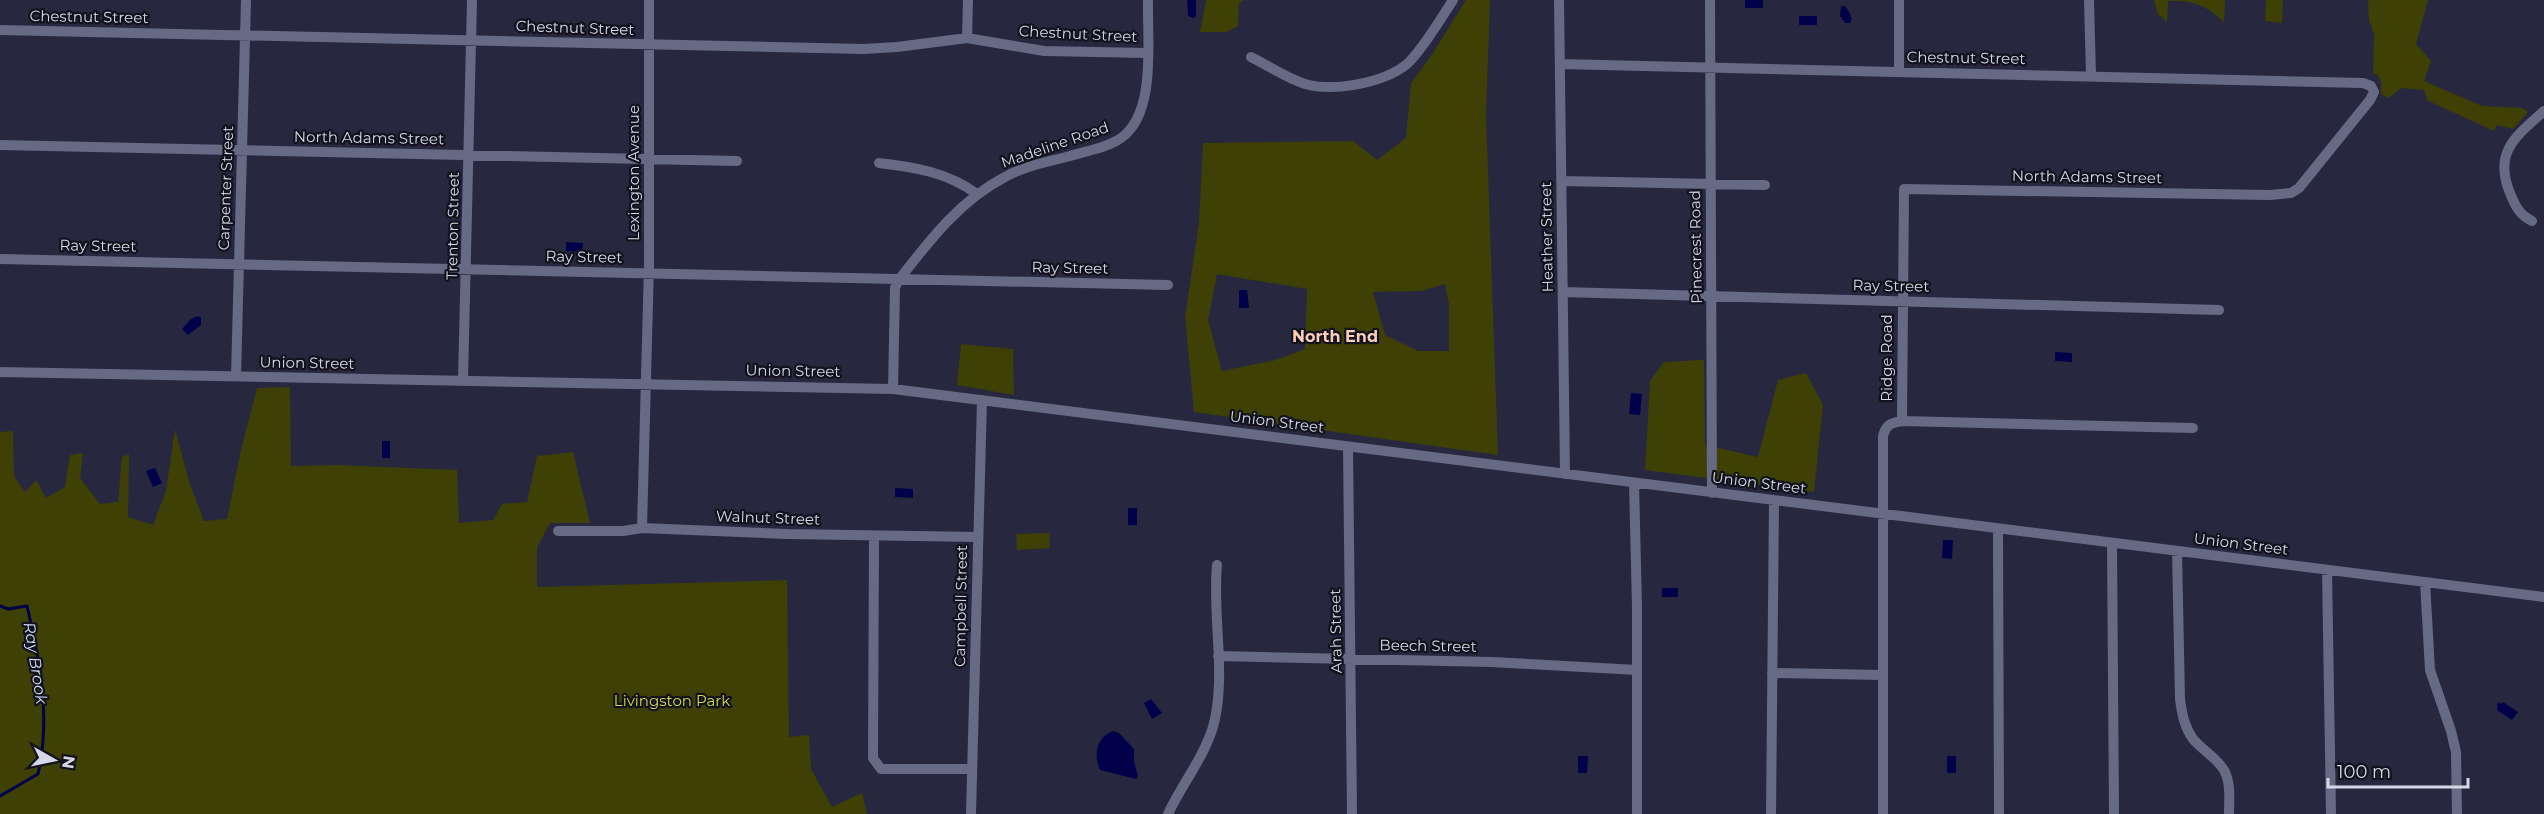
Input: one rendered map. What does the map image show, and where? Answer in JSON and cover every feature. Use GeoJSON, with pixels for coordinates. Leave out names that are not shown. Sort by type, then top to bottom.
{"type":"FeatureCollection","features":[{"type":"Feature","properties":{"kind":"street","name":"Carpenter Street"},"geometry":{"type":"LineString","coordinates":[[236,376],[246,0]]}},
{"type":"Feature","properties":{"kind":"street","name":"Trenton Street"},"geometry":{"type":"LineString","coordinates":[[463,380],[472,0]]}},
{"type":"Feature","properties":{"kind":"street","name":"Lexington Avenue"},"geometry":{"type":"LineString","coordinates":[[642,528],[648,274],[649,0]]}},
{"type":"Feature","properties":{"kind":"street"},"geometry":{"type":"LineString","coordinates":[[967,38],[968,0]]}},
{"type":"Feature","properties":{"kind":"street","name":"Madeline Road"},"geometry":{"type":"LineString","coordinates":[[898,281],[937,232],[976,194],[1007,175],[1105,145],[1123,136],[1142,110],[1146,94],[1148,0]]}},
{"type":"Feature","properties":{"kind":"street"},"geometry":{"type":"LineString","coordinates":[[1251,57],[1292,79],[1314,86],[1350,84],[1384,78],[1408,63],[1453,0]]}},
{"type":"Feature","properties":{"kind":"street","name":"Heather Street"},"geometry":{"type":"LineString","coordinates":[[1559,0],[1565,474]]}},
{"type":"Feature","properties":{"kind":"street","name":"Pinecrest Road"},"geometry":{"type":"LineString","coordinates":[[1710,0],[1712,493]]}},
{"type":"Feature","properties":{"kind":"street"},"geometry":{"type":"LineString","coordinates":[[1899,0],[1899,71]]}},
{"type":"Feature","properties":{"kind":"street"},"geometry":{"type":"LineString","coordinates":[[2089,0],[2091,75]]}},
{"type":"Feature","properties":{"kind":"street","name":"Chestnut Street"},"geometry":{"type":"LineString","coordinates":[[0,30],[864,49],[967,38],[1044,51],[1147,53]]}},
{"type":"Feature","properties":{"kind":"street","name":"Chestnut Street"},"geometry":{"type":"LineString","coordinates":[[1560,64],[2352,82],[2371,86]]}},
{"type":"Feature","properties":{"kind":"street","name":"North Adams Street"},"geometry":{"type":"LineString","coordinates":[[1904,189],[2270,195],[2291,193],[2308,179],[2370,100],[2374,92],[2371,86]]}},
{"type":"Feature","properties":{"kind":"street"},"geometry":{"type":"LineString","coordinates":[[2532,222],[2521,215],[2505,182],[2506,154],[2516,136],[2544,111]]}},
{"type":"Feature","properties":{"kind":"street","name":"North Adams Street"},"geometry":{"type":"LineString","coordinates":[[0,145],[737,160]]}},
{"type":"Feature","properties":{"kind":"street"},"geometry":{"type":"LineString","coordinates":[[879,163],[927,170],[957,181],[976,194]]}},
{"type":"Feature","properties":{"kind":"street"},"geometry":{"type":"LineString","coordinates":[[1562,181],[1765,185]]}},
{"type":"Feature","properties":{"kind":"street","name":"Ridge Road"},"geometry":{"type":"LineString","coordinates":[[1883,814],[1883,436],[1886,427],[1891,423],[1902,421],[1904,189]]}},
{"type":"Feature","properties":{"kind":"street","name":"Ray Street"},"geometry":{"type":"LineString","coordinates":[[0,259],[898,281],[1168,285]]}},
{"type":"Feature","properties":{"kind":"street"},"geometry":{"type":"LineString","coordinates":[[893,389],[894,296],[898,281]]}},
{"type":"Feature","properties":{"kind":"street","name":"Ray Street"},"geometry":{"type":"LineString","coordinates":[[1563,292],[2219,310]]}},
{"type":"Feature","properties":{"kind":"street","name":"Union Street"},"geometry":{"type":"LineString","coordinates":[[0,372],[893,389],[2544,597]]}},
{"type":"Feature","properties":{"kind":"street","name":"Campbell Street"},"geometry":{"type":"LineString","coordinates":[[971,814],[982,400]]}},
{"type":"Feature","properties":{"kind":"street"},"geometry":{"type":"LineString","coordinates":[[1902,421],[2193,428]]}},
{"type":"Feature","properties":{"kind":"street","name":"Arah Street"},"geometry":{"type":"LineString","coordinates":[[1348,447],[1352,814]]}},
{"type":"Feature","properties":{"kind":"street"},"geometry":{"type":"LineString","coordinates":[[1634,483],[1637,814]]}},
{"type":"Feature","properties":{"kind":"street"},"geometry":{"type":"LineString","coordinates":[[1771,814],[1774,500]]}},
{"type":"Feature","properties":{"kind":"street","name":"Walnut Street"},"geometry":{"type":"LineString","coordinates":[[558,531],[623,531],[642,528],[978,537]]}},
{"type":"Feature","properties":{"kind":"street"},"geometry":{"type":"LineString","coordinates":[[1998,529],[1999,814]]}},
{"type":"Feature","properties":{"kind":"street"},"geometry":{"type":"LineString","coordinates":[[874,536],[873,758],[881,769],[972,769]]}},
{"type":"Feature","properties":{"kind":"street"},"geometry":{"type":"LineString","coordinates":[[2112,544],[2114,814]]}},
{"type":"Feature","properties":{"kind":"street"},"geometry":{"type":"LineString","coordinates":[[2177,552],[2180,699],[2183,722],[2194,740],[2213,756],[2225,772],[2229,787],[2229,814]]}},
{"type":"Feature","properties":{"kind":"street"},"geometry":{"type":"LineString","coordinates":[[1168,814],[1200,758],[1212,728],[1216,707],[1218,656],[1214,587],[1216,565]]}},
{"type":"Feature","properties":{"kind":"street"},"geometry":{"type":"LineString","coordinates":[[2327,570],[2331,814]]}},
{"type":"Feature","properties":{"kind":"street"},"geometry":{"type":"LineString","coordinates":[[2426,582],[2430,670],[2456,752],[2457,814]]}},
{"type":"Feature","properties":{"kind":"street","name":"Beech Street"},"geometry":{"type":"LineString","coordinates":[[1218,656],[1492,662],[1637,670]]}},
{"type":"Feature","properties":{"kind":"street"},"geometry":{"type":"LineString","coordinates":[[1772,673],[1883,675]]}},
{"type":"Feature","properties":{"kind":"green space"},"geometry":{"type":"Polygon","coordinates":[[[1206,0],[1244,0],[1239,3],[1238,26],[1226,32],[1200,32],[1206,0]]]}},
{"type":"Feature","properties":{"kind":"green space"},"geometry":{"type":"Polygon","coordinates":[[[1466,0],[1490,0],[1486,116],[1498,455],[1194,412],[1185,317],[1199,223],[1203,143],[1353,141],[1377,160],[1406,138],[1411,83],[1466,0]],[[1217,274],[1208,320],[1222,371],[1276,360],[1305,349],[1307,289],[1217,274]],[[1445,284],[1421,291],[1373,292],[1385,335],[1418,351],[1449,351],[1449,304],[1445,284]]]}},
{"type":"Feature","properties":{"kind":"green space"},"geometry":{"type":"Polygon","coordinates":[[[2154,0],[2225,0],[2224,22],[2199,5],[2168,1],[2167,22],[2158,14],[2154,0]]]}},
{"type":"Feature","properties":{"kind":"green space"},"geometry":{"type":"Polygon","coordinates":[[[2266,0],[2283,0],[2282,23],[2265,21],[2266,0]]]}},
{"type":"Feature","properties":{"kind":"green space"},"geometry":{"type":"Polygon","coordinates":[[[2368,0],[2428,0],[2416,44],[2431,61],[2424,81],[2482,106],[2522,108],[2528,112],[2513,129],[2497,125],[2494,131],[2427,100],[2424,90],[2401,88],[2389,98],[2381,94],[2381,81],[2378,75],[2373,74],[2374,33],[2369,21],[2368,0]]]}},
{"type":"Feature","properties":{"kind":"green space"},"geometry":{"type":"Polygon","coordinates":[[[961,344],[1013,349],[1014,395],[957,385],[961,344]]]}},
{"type":"Feature","properties":{"kind":"green space"},"geometry":{"type":"Polygon","coordinates":[[[1704,360],[1705,445],[1758,457],[1778,380],[1806,373],[1823,405],[1814,492],[1645,470],[1650,381],[1664,362],[1704,360]]]}},
{"type":"Feature","properties":{"kind":"green space","name":"Livingston Park"},"geometry":{"type":"Polygon","coordinates":[[[290,387],[291,466],[336,465],[457,470],[459,523],[493,520],[502,504],[527,502],[537,456],[573,452],[590,523],[550,523],[537,547],[537,587],[787,580],[789,737],[809,735],[811,769],[832,807],[862,793],[867,814],[0,814],[0,432],[13,431],[14,476],[25,492],[36,480],[46,498],[65,487],[70,455],[83,453],[80,478],[100,504],[118,502],[122,457],[129,454],[128,517],[153,525],[166,491],[175,429],[189,482],[204,521],[227,519],[240,454],[257,388],[290,387]]]}},
{"type":"Feature","properties":{"kind":"green space"},"geometry":{"type":"Polygon","coordinates":[[[1049,533],[1050,548],[1017,550],[1016,534],[1049,533]]]}},
{"type":"Feature","properties":{"kind":"shaded area"},"geometry":{"type":"Polygon","coordinates":[[[1187,0],[1196,0],[1194,18],[1188,16],[1187,0]]]}},
{"type":"Feature","properties":{"kind":"shaded area"},"geometry":{"type":"Polygon","coordinates":[[[1745,0],[1763,0],[1763,8],[1745,8],[1745,0]]]}},
{"type":"Feature","properties":{"kind":"shaded area"},"geometry":{"type":"Polygon","coordinates":[[[1841,6],[1845,6],[1850,14],[1850,23],[1845,23],[1840,16],[1841,6]]]}},
{"type":"Feature","properties":{"kind":"shaded area"},"geometry":{"type":"Polygon","coordinates":[[[1799,16],[1817,16],[1817,25],[1799,25],[1799,16]]]}},
{"type":"Feature","properties":{"kind":"shaded area"},"geometry":{"type":"Polygon","coordinates":[[[566,242],[583,243],[582,252],[566,251],[566,242]]]}},
{"type":"Feature","properties":{"kind":"shaded area"},"geometry":{"type":"Polygon","coordinates":[[[1239,290],[1247,290],[1249,308],[1239,308],[1239,290]]]}},
{"type":"Feature","properties":{"kind":"shaded area"},"geometry":{"type":"Polygon","coordinates":[[[198,316],[201,318],[201,325],[188,335],[182,329],[191,319],[198,316]]]}},
{"type":"Feature","properties":{"kind":"shaded area"},"geometry":{"type":"Polygon","coordinates":[[[2055,352],[2072,353],[2072,362],[2055,361],[2055,352]]]}},
{"type":"Feature","properties":{"kind":"shaded area"},"geometry":{"type":"Polygon","coordinates":[[[1631,393],[1642,394],[1640,415],[1629,414],[1631,393]]]}},
{"type":"Feature","properties":{"kind":"shaded area"},"geometry":{"type":"Polygon","coordinates":[[[382,441],[390,441],[390,458],[382,458],[382,441]]]}},
{"type":"Feature","properties":{"kind":"shaded area"},"geometry":{"type":"Polygon","coordinates":[[[155,468],[162,483],[153,487],[146,471],[155,468]]]}},
{"type":"Feature","properties":{"kind":"shaded area"},"geometry":{"type":"Polygon","coordinates":[[[895,488],[913,489],[913,498],[895,497],[895,488]]]}},
{"type":"Feature","properties":{"kind":"shaded area"},"geometry":{"type":"Polygon","coordinates":[[[1128,508],[1137,508],[1137,525],[1128,525],[1128,508]]]}},
{"type":"Feature","properties":{"kind":"shaded area"},"geometry":{"type":"Polygon","coordinates":[[[1943,540],[1953,540],[1952,559],[1942,558],[1943,540]]]}},
{"type":"Feature","properties":{"kind":"shaded area"},"geometry":{"type":"Polygon","coordinates":[[[1662,588],[1678,588],[1678,597],[1662,597],[1662,588]]]}},
{"type":"Feature","properties":{"kind":"shaded area"},"geometry":{"type":"Polygon","coordinates":[[[1151,699],[1162,713],[1152,719],[1144,703],[1151,699]]]}},
{"type":"Feature","properties":{"kind":"shaded area"},"geometry":{"type":"Polygon","coordinates":[[[2498,702],[2501,704],[2503,702],[2518,712],[2512,720],[2497,710],[2498,702]]]}},
{"type":"Feature","properties":{"kind":"shaded area"},"geometry":{"type":"Polygon","coordinates":[[[1113,731],[1119,733],[1134,749],[1138,776],[1136,779],[1100,770],[1097,758],[1098,747],[1103,737],[1113,731]]]}},
{"type":"Feature","properties":{"kind":"shaded area"},"geometry":{"type":"Polygon","coordinates":[[[1578,756],[1588,756],[1587,773],[1578,773],[1578,756]]]}},
{"type":"Feature","properties":{"kind":"shaded area"},"geometry":{"type":"Polygon","coordinates":[[[1947,756],[1956,756],[1956,773],[1947,773],[1947,756]]]}},
{"type":"Feature","properties":{"kind":"waterway","name":"Ray Brook"},"geometry":{"type":"LineString","coordinates":[[0,606],[8,609],[27,606],[40,669],[44,711],[44,732],[38,774],[0,796]]}},
{"type":"Feature","properties":{"kind":"district","name":"North End"},"geometry":{"type":"Point","coordinates":[1335,336]}}]}
